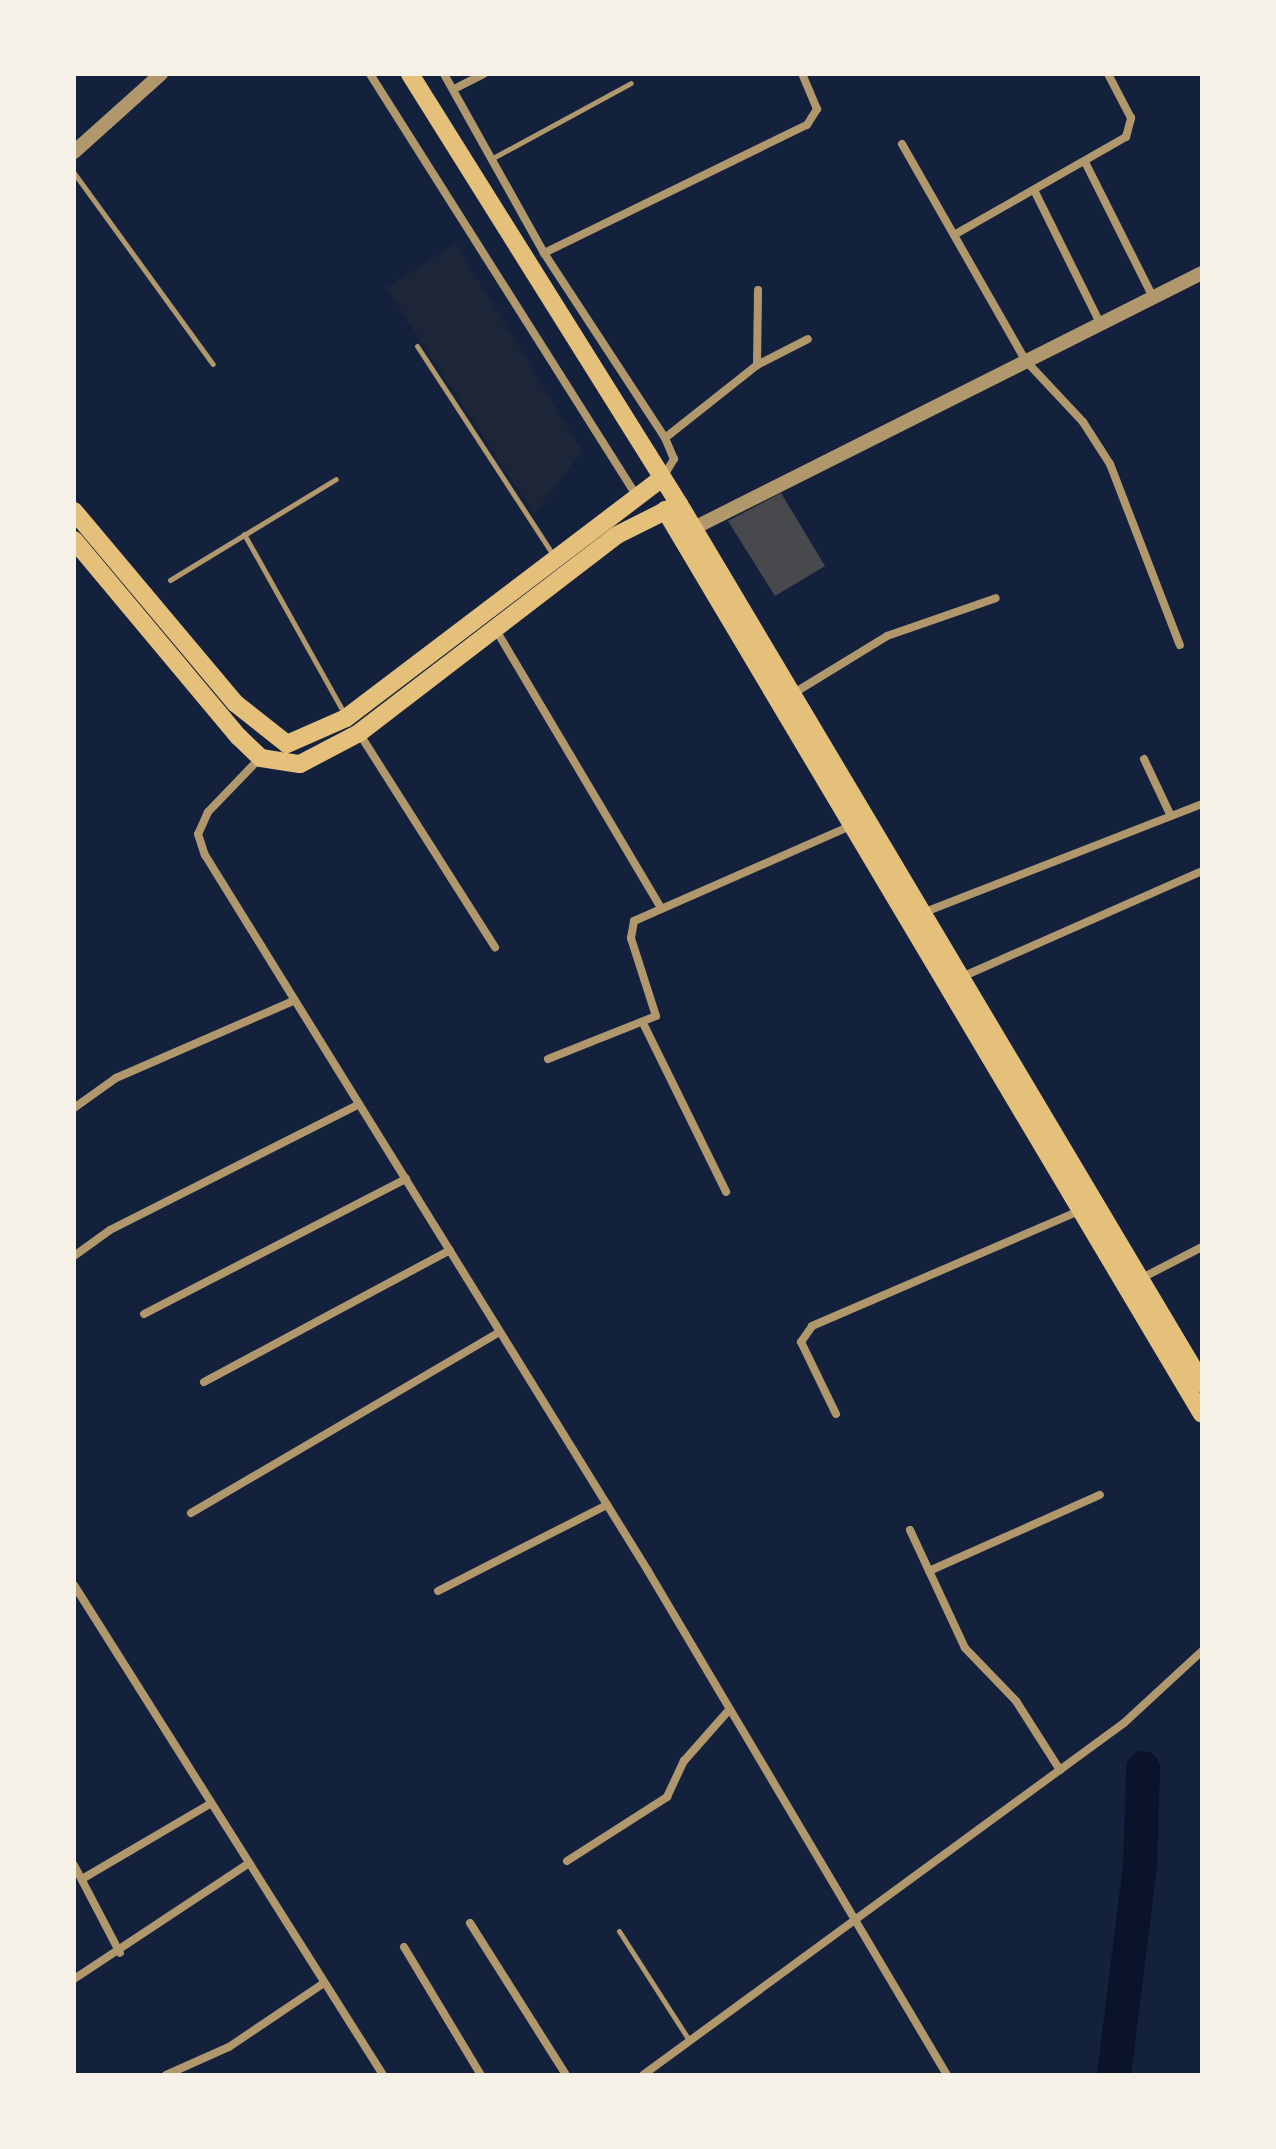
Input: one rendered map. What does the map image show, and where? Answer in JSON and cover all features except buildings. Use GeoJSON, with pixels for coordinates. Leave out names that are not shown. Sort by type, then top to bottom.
{"type":"FeatureCollection","features":[{"type":"Feature","properties":{"kind":"main road"},"geometry":{"type":"LineString","coordinates":[[410,74],[640,449],[650,487],[696,527],[1202,1383]]}},
{"type":"Feature","properties":{"kind":"main road"},"geometry":{"type":"LineString","coordinates":[[74,540],[261,758],[300,764],[359,733],[493,626],[650,487]]}},
{"type":"Feature","properties":{"kind":"main road"},"geometry":{"type":"LineString","coordinates":[[74,511],[275,740],[306,742],[346,718],[560,566],[672,507]]}},
{"type":"Feature","properties":{"kind":"main road"},"geometry":{"type":"LineString","coordinates":[[672,507],[850,826],[1202,1414]]}},
{"type":"Feature","properties":{"kind":"street"},"geometry":{"type":"LineString","coordinates":[[74,152],[161,74]]}},
{"type":"Feature","properties":{"kind":"street"},"geometry":{"type":"LineString","coordinates":[[370,74],[650,487],[674,459],[665,438],[544,253],[488,160],[444,74]]}},
{"type":"Feature","properties":{"kind":"street"},"geometry":{"type":"LineString","coordinates":[[454,89],[484,74]]}},
{"type":"Feature","properties":{"kind":"street"},"geometry":{"type":"LineString","coordinates":[[544,253],[807,125],[817,109],[802,74]]}},
{"type":"Feature","properties":{"kind":"street"},"geometry":{"type":"LineString","coordinates":[[954,235],[1085,162],[1131,127],[1108,74]]}},
{"type":"Feature","properties":{"kind":"street"},"geometry":{"type":"LineString","coordinates":[[902,144],[1025,360],[1083,422],[1110,464],[1180,645]]}},
{"type":"Feature","properties":{"kind":"street"},"geometry":{"type":"LineString","coordinates":[[1085,162],[1153,297]]}},
{"type":"Feature","properties":{"kind":"street"},"geometry":{"type":"LineString","coordinates":[[1034,190],[1100,323]]}},
{"type":"Feature","properties":{"kind":"street"},"geometry":{"type":"LineString","coordinates":[[696,527],[1202,273]]}},
{"type":"Feature","properties":{"kind":"street"},"geometry":{"type":"LineString","coordinates":[[757,365],[758,290]]}},
{"type":"Feature","properties":{"kind":"street"},"geometry":{"type":"LineString","coordinates":[[665,438],[757,365],[808,339]]}},
{"type":"Feature","properties":{"kind":"street"},"geometry":{"type":"LineString","coordinates":[[794,693],[887,636],[996,598]]}},
{"type":"Feature","properties":{"kind":"street"},"geometry":{"type":"LineString","coordinates":[[493,626],[661,908]]}},
{"type":"Feature","properties":{"kind":"street"},"geometry":{"type":"LineString","coordinates":[[359,733],[495,947]]}},
{"type":"Feature","properties":{"kind":"street"},"geometry":{"type":"LineString","coordinates":[[261,758],[208,812],[198,834],[295,1000],[607,1505],[851,1923],[947,2075]]}},
{"type":"Feature","properties":{"kind":"street"},"geometry":{"type":"LineString","coordinates":[[1144,759],[1171,816]]}},
{"type":"Feature","properties":{"kind":"street"},"geometry":{"type":"LineString","coordinates":[[925,912],[1202,804]]}},
{"type":"Feature","properties":{"kind":"street"},"geometry":{"type":"LineString","coordinates":[[548,1059],[644,1025],[658,1006],[631,927],[661,908],[850,826]]}},
{"type":"Feature","properties":{"kind":"street"},"geometry":{"type":"LineString","coordinates":[[964,976],[1202,871]]}},
{"type":"Feature","properties":{"kind":"street"},"geometry":{"type":"LineString","coordinates":[[74,1108],[116,1078],[295,1000]]}},
{"type":"Feature","properties":{"kind":"street"},"geometry":{"type":"LineString","coordinates":[[644,1025],[726,1192]]}},
{"type":"Feature","properties":{"kind":"street"},"geometry":{"type":"LineString","coordinates":[[74,1256],[110,1230],[359,1104]]}},
{"type":"Feature","properties":{"kind":"street"},"geometry":{"type":"LineString","coordinates":[[144,1314],[406,1179]]}},
{"type":"Feature","properties":{"kind":"street"},"geometry":{"type":"LineString","coordinates":[[836,1414],[801,1342],[812,1326],[1079,1211]]}},
{"type":"Feature","properties":{"kind":"street"},"geometry":{"type":"LineString","coordinates":[[1140,1279],[1202,1247]]}},
{"type":"Feature","properties":{"kind":"street"},"geometry":{"type":"LineString","coordinates":[[204,1382],[450,1250]]}},
{"type":"Feature","properties":{"kind":"street"},"geometry":{"type":"LineString","coordinates":[[191,1513],[500,1332]]}},
{"type":"Feature","properties":{"kind":"street"},"geometry":{"type":"LineString","coordinates":[[929,1571],[1100,1495]]}},
{"type":"Feature","properties":{"kind":"street"},"geometry":{"type":"LineString","coordinates":[[438,1591],[607,1505]]}},
{"type":"Feature","properties":{"kind":"street"},"geometry":{"type":"LineString","coordinates":[[910,1530],[965,1648],[1016,1701],[1060,1770]]}},
{"type":"Feature","properties":{"kind":"street"},"geometry":{"type":"LineString","coordinates":[[74,1585],[383,2075]]}},
{"type":"Feature","properties":{"kind":"street"},"geometry":{"type":"LineString","coordinates":[[643,2075],[1060,1770],[1202,1651]]}},
{"type":"Feature","properties":{"kind":"street"},"geometry":{"type":"LineString","coordinates":[[567,1861],[667,1797],[684,1761],[729,1710]]}},
{"type":"Feature","properties":{"kind":"street"},"geometry":{"type":"LineString","coordinates":[[82,1879],[210,1804]]}},
{"type":"Feature","properties":{"kind":"street"},"geometry":{"type":"LineString","coordinates":[[74,1979],[120,1953],[248,1864]]}},
{"type":"Feature","properties":{"kind":"street"},"geometry":{"type":"LineString","coordinates":[[74,1865],[120,1953]]}},
{"type":"Feature","properties":{"kind":"street"},"geometry":{"type":"LineString","coordinates":[[470,1923],[566,2075]]}},
{"type":"Feature","properties":{"kind":"street"},"geometry":{"type":"LineString","coordinates":[[404,1947],[481,2075]]}},
{"type":"Feature","properties":{"kind":"street"},"geometry":{"type":"LineString","coordinates":[[166,2075],[254,2032],[324,1983]]}},
{"type":"Feature","properties":{"kind":"lane"},"geometry":{"type":"LineString","coordinates":[[488,160],[631,83]]}},
{"type":"Feature","properties":{"kind":"lane"},"geometry":{"type":"LineString","coordinates":[[74,173],[213,364]]}},
{"type":"Feature","properties":{"kind":"lane"},"geometry":{"type":"LineString","coordinates":[[417,346],[560,566]]}},
{"type":"Feature","properties":{"kind":"lane"},"geometry":{"type":"LineString","coordinates":[[170,580],[336,479]]}},
{"type":"Feature","properties":{"kind":"lane"},"geometry":{"type":"LineString","coordinates":[[244,534],[346,718]]}},
{"type":"Feature","properties":{"kind":"lane"},"geometry":{"type":"LineString","coordinates":[[619,1931],[689,2040]]}},
{"type":"Feature","properties":{"kind":"shaded area"},"geometry":{"type":"Polygon","coordinates":[[[456,243],[582,451],[534,514],[386,288],[456,243]]]}},
{"type":"Feature","properties":{"kind":"waterway"},"geometry":{"type":"LineString","coordinates":[[1114,2075],[1140,1866],[1143,1768]]}}]}
